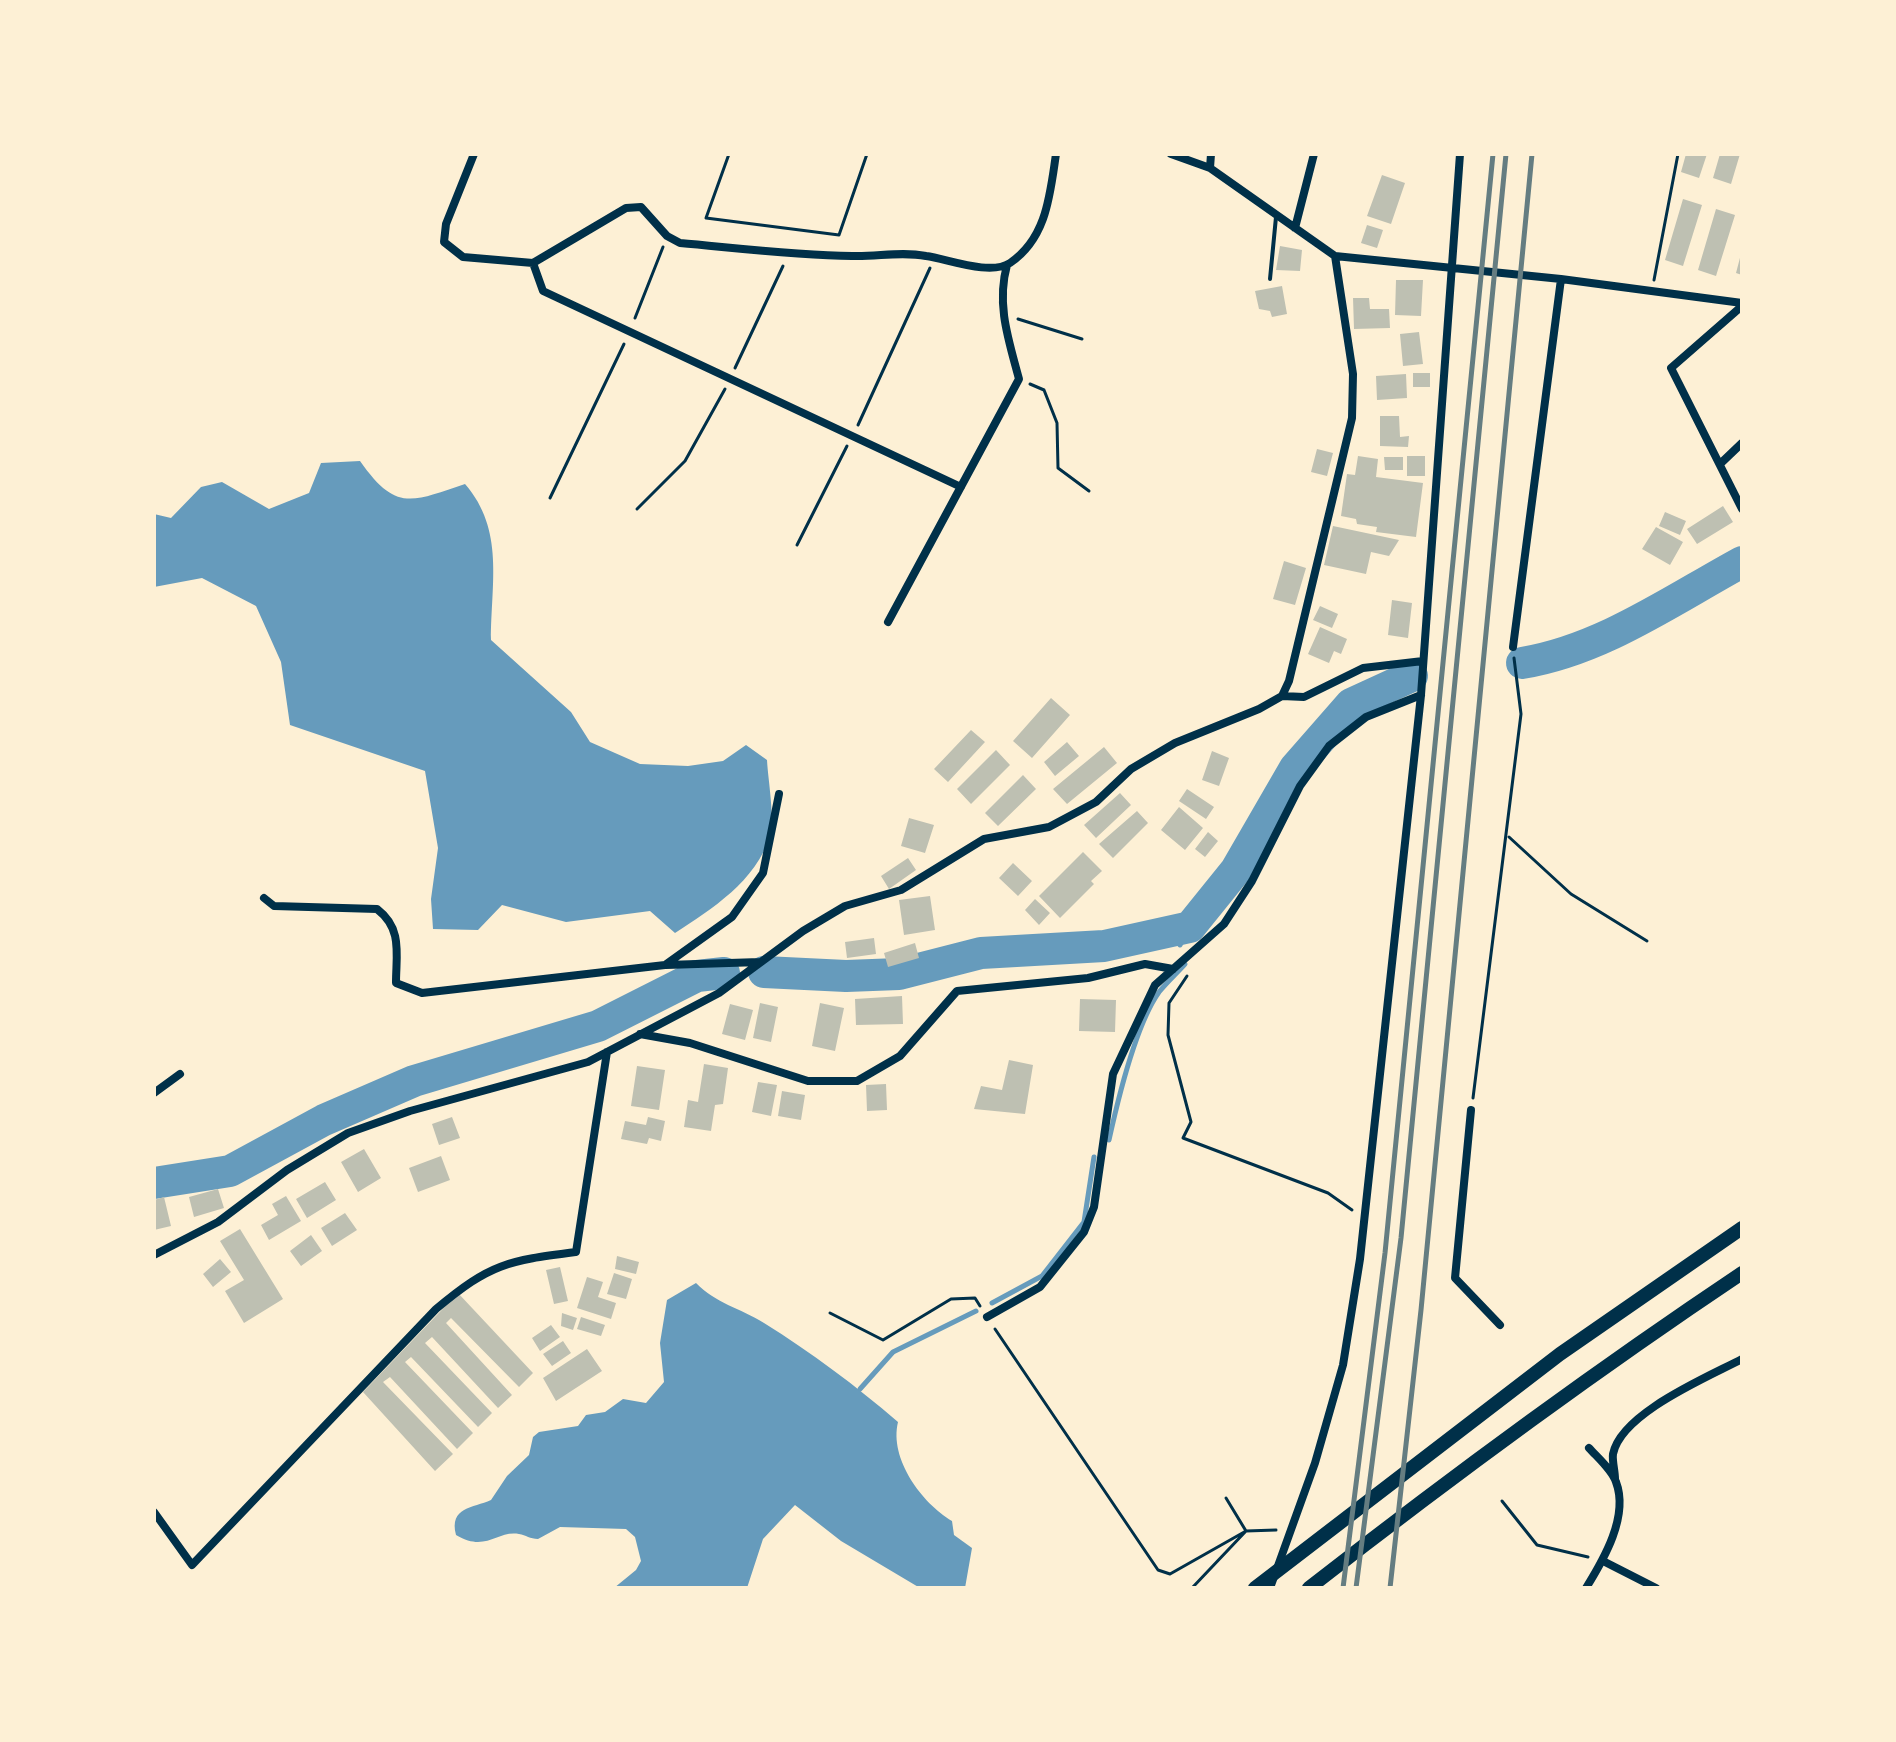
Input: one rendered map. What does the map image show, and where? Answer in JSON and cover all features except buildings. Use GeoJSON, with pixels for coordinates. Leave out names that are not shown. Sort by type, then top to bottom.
{"type":"FeatureCollection","features":[{"type":"Feature","properties":{"kind":"highway"},"geometry":{"type":"LineString","coordinates":[[1255,1588],[1438,1444],[1560,1354],[1742,1228]]}},
{"type":"Feature","properties":{"kind":"highway"},"geometry":{"type":"LineString","coordinates":[[1309,1588],[1442,1485],[1628,1349],[1742,1273]]}},
{"type":"Feature","properties":{"kind":"street"},"geometry":{"type":"LineString","coordinates":[[474,154],[446,224],[444,242],[463,257],[533,263],[626,208],[641,207],[667,236],[680,243],[853,256],[910,253],[992,268],[1007,265]]}},
{"type":"Feature","properties":{"kind":"street"},"geometry":{"type":"LineString","coordinates":[[888,622],[1019,379],[1002,314],[1001,286],[1007,265],[1040,229],[1050,196],[1056,154]]}},
{"type":"Feature","properties":{"kind":"street"},"geometry":{"type":"LineString","coordinates":[[1171,154],[1210,168],[1335,256],[1561,279],[1742,304]]}},
{"type":"Feature","properties":{"kind":"street"},"geometry":{"type":"LineString","coordinates":[[1210,168],[1211,154]]}},
{"type":"Feature","properties":{"kind":"street"},"geometry":{"type":"LineString","coordinates":[[1295,228],[1314,154]]}},
{"type":"Feature","properties":{"kind":"street"},"geometry":{"type":"LineString","coordinates":[[1270,1588],[1288,1530],[1315,1463],[1343,1365],[1364,1220],[1421,695],[1460,154]]}},
{"type":"Feature","properties":{"kind":"street"},"geometry":{"type":"LineString","coordinates":[[1282,696],[1289,681],[1352,418],[1353,374],[1335,256]]}},
{"type":"Feature","properties":{"kind":"street"},"geometry":{"type":"LineString","coordinates":[[533,263],[543,291],[961,487]]}},
{"type":"Feature","properties":{"kind":"street"},"geometry":{"type":"LineString","coordinates":[[1513,647],[1561,279]]}},
{"type":"Feature","properties":{"kind":"street"},"geometry":{"type":"LineString","coordinates":[[1742,304],[1671,368],[1742,509]]}},
{"type":"Feature","properties":{"kind":"street"},"geometry":{"type":"LineString","coordinates":[[1720,464],[1742,443]]}},
{"type":"Feature","properties":{"kind":"street"},"geometry":{"type":"LineString","coordinates":[[154,1255],[218,1222],[287,1170],[348,1133],[410,1111],[588,1062],[719,993],[845,906],[901,890],[984,839],[1049,827],[1096,802],[1131,769],[1175,743],[1259,709],[1282,696],[1304,697],[1363,668],[1423,661]]}},
{"type":"Feature","properties":{"kind":"street"},"geometry":{"type":"LineString","coordinates":[[987,1317],[1040,1287],[1084,1232],[1094,1207],[1113,1074],[1155,985],[1224,924],[1252,881],[1300,786],[1329,746],[1366,717],[1421,695]]}},
{"type":"Feature","properties":{"kind":"street"},"geometry":{"type":"LineString","coordinates":[[665,965],[732,917],[763,873],[779,794]]}},
{"type":"Feature","properties":{"kind":"street"},"geometry":{"type":"LineString","coordinates":[[264,898],[274,906],[377,909],[387,917],[398,940],[396,983],[422,993],[665,965],[760,962]]}},
{"type":"Feature","properties":{"kind":"street"},"geometry":{"type":"LineString","coordinates":[[640,1034],[690,1043],[808,1081],[857,1081],[900,1056],[957,991],[1088,978],[1145,964],[1173,969]]}},
{"type":"Feature","properties":{"kind":"street"},"geometry":{"type":"LineString","coordinates":[[154,1512],[192,1565],[436,1309],[474,1277],[513,1261],[576,1252],[607,1052]]}},
{"type":"Feature","properties":{"kind":"street"},"geometry":{"type":"LineString","coordinates":[[154,1093],[180,1074]]}},
{"type":"Feature","properties":{"kind":"street"},"geometry":{"type":"LineString","coordinates":[[1471,1110],[1455,1278],[1500,1325]]}},
{"type":"Feature","properties":{"kind":"street"},"geometry":{"type":"LineString","coordinates":[[1586,1588],[1603,1561],[1622,1503],[1615,1479],[1613,1453],[1630,1426],[1667,1399],[1742,1359]]}},
{"type":"Feature","properties":{"kind":"street"},"geometry":{"type":"LineString","coordinates":[[1589,1448],[1615,1479]]}},
{"type":"Feature","properties":{"kind":"street"},"geometry":{"type":"LineString","coordinates":[[1603,1561],[1656,1588]]}},
{"type":"Feature","properties":{"kind":"lane"},"geometry":{"type":"LineString","coordinates":[[1270,279],[1276,215]]}},
{"type":"Feature","properties":{"kind":"path"},"geometry":{"type":"LineString","coordinates":[[729,154],[706,218],[839,235],[867,154]]}},
{"type":"Feature","properties":{"kind":"path"},"geometry":{"type":"LineString","coordinates":[[1652,291],[1678,154]]}},
{"type":"Feature","properties":{"kind":"path"},"geometry":{"type":"LineString","coordinates":[[550,498],[630,331],[667,236]]}},
{"type":"Feature","properties":{"kind":"path"},"geometry":{"type":"LineString","coordinates":[[797,545],[853,435],[935,257]]}},
{"type":"Feature","properties":{"kind":"path"},"geometry":{"type":"LineString","coordinates":[[1002,314],[1082,339]]}},
{"type":"Feature","properties":{"kind":"path"},"geometry":{"type":"LineString","coordinates":[[1019,379],[1044,390],[1057,423],[1058,468],[1089,491]]}},
{"type":"Feature","properties":{"kind":"path"},"geometry":{"type":"LineString","coordinates":[[1471,1110],[1479,1068],[1503,851],[1509,837],[1521,714],[1513,647]]}},
{"type":"Feature","properties":{"kind":"path"},"geometry":{"type":"LineString","coordinates":[[1509,837],[1571,894],[1647,941]]}},
{"type":"Feature","properties":{"kind":"path"},"geometry":{"type":"LineString","coordinates":[[1188,956],[1196,964],[1169,1003],[1168,1035],[1191,1122],[1183,1138],[1328,1193],[1364,1220]]}},
{"type":"Feature","properties":{"kind":"path"},"geometry":{"type":"LineString","coordinates":[[830,1313],[883,1340],[951,1299],[975,1298],[1158,1570],[1170,1574],[1246,1531],[1288,1530]]}},
{"type":"Feature","properties":{"kind":"path"},"geometry":{"type":"LineString","coordinates":[[1226,1498],[1246,1531]]}},
{"type":"Feature","properties":{"kind":"path"},"geometry":{"type":"LineString","coordinates":[[1502,1501],[1537,1545],[1603,1561]]}},
{"type":"Feature","properties":{"kind":"path"},"geometry":{"type":"LineString","coordinates":[[1192,1588],[1246,1531]]}},
{"type":"Feature","properties":{"kind":"water"},"geometry":{"type":"Polygon","coordinates":[[[360,461],[384,489],[406,498],[431,495],[465,484],[478,502],[491,539],[491,640],[571,712],[590,742],[640,764],[688,766],[723,761],[746,745],[767,760],[772,809],[770,836],[754,867],[731,892],[675,933],[650,911],[566,922],[502,905],[478,930],[433,929],[431,899],[438,848],[425,771],[290,725],[281,662],[256,606],[202,578],[154,587],[154,514],[171,518],[201,487],[222,482],[269,509],[309,493],[321,463],[360,461]]]}},
{"type":"Feature","properties":{"kind":"water"},"geometry":{"type":"Polygon","coordinates":[[[696,1283],[711,1296],[755,1318],[799,1346],[898,1422],[898,1451],[910,1479],[930,1503],[952,1521],[954,1535],[972,1548],[965,1588],[920,1588],[841,1541],[795,1505],[763,1539],[747,1588],[614,1588],[636,1570],[641,1561],[635,1537],[626,1529],[560,1527],[538,1539],[511,1534],[483,1542],[456,1535],[459,1514],[491,1500],[507,1476],[529,1455],[533,1437],[539,1432],[578,1426],[586,1415],[605,1412],[623,1399],[646,1403],[664,1382],[660,1343],[667,1300],[696,1283]]]}},
{"type":"Feature","properties":{"kind":"waterway"},"geometry":{"type":"LineString","coordinates":[[1522,663],[1580,647],[1608,635],[1742,562]]}},
{"type":"Feature","properties":{"kind":"waterway"},"geometry":{"type":"LineString","coordinates":[[764,972],[846,976],[899,974],[981,953],[1104,946],[1190,927],[1236,870],[1295,768],[1351,704],[1412,676]]}},
{"type":"Feature","properties":{"kind":"waterway"},"geometry":{"type":"LineString","coordinates":[[1180,945],[1190,927]]}},
{"type":"Feature","properties":{"kind":"waterway"},"geometry":{"type":"LineString","coordinates":[[1109,1140],[1128,1063],[1142,1024],[1159,992],[1185,964]]}},
{"type":"Feature","properties":{"kind":"waterway"},"geometry":{"type":"LineString","coordinates":[[154,1183],[230,1171],[324,1120],[414,1081],[598,1026],[697,976],[724,973]]}},
{"type":"Feature","properties":{"kind":"waterway"},"geometry":{"type":"LineString","coordinates":[[992,1303],[1042,1276],[1084,1222],[1094,1157]]}},
{"type":"Feature","properties":{"kind":"waterway"},"geometry":{"type":"LineString","coordinates":[[860,1389],[893,1352],[976,1311]]}},
{"type":"Feature","properties":{"kind":"railway"},"geometry":{"type":"LineString","coordinates":[[1343,1588],[1385,1253],[1493,154]]}},
{"type":"Feature","properties":{"kind":"railway"},"geometry":{"type":"LineString","coordinates":[[1356,1588],[1401,1238],[1506,154]]}},
{"type":"Feature","properties":{"kind":"railway"},"geometry":{"type":"LineString","coordinates":[[1390,1588],[1421,1310],[1532,154]]}}]}
